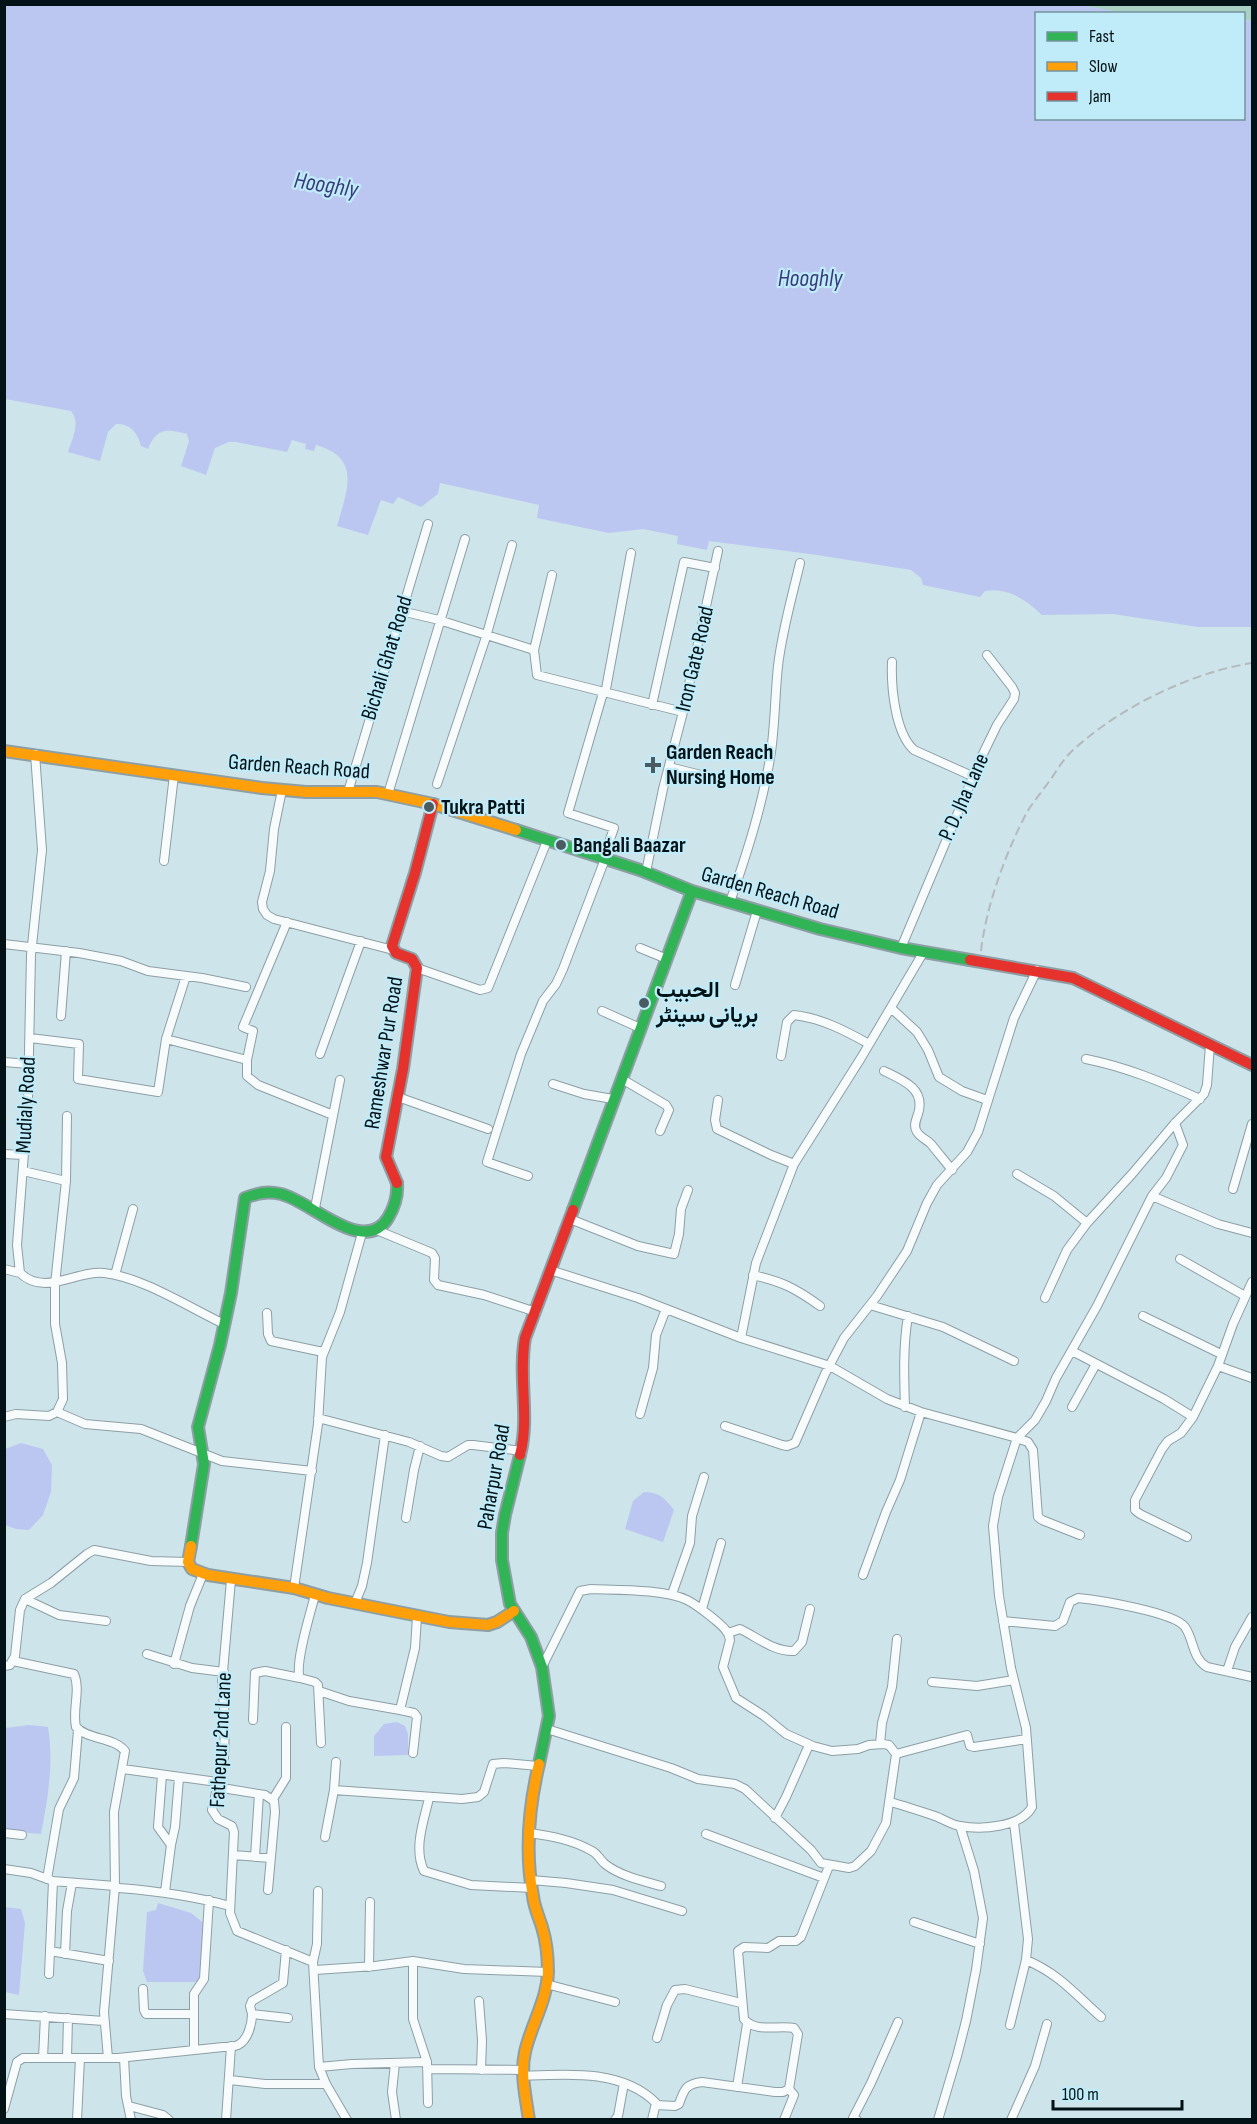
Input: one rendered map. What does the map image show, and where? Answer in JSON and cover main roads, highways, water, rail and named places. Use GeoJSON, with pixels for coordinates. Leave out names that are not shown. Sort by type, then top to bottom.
{"type":"FeatureCollection","features":[{"type":"Feature","properties":{"kind":"water","name":"Hooghly"},"geometry":{"type":"Polygon","coordinates":[[[1074,4],[1119,12],[1035,12],[1035,120],[1245,120],[1245,20],[1252,21],[1252,627],[1198,627],[1113,614],[1042,615],[1030,604],[1009,593],[985,591],[980,597],[923,585],[921,578],[911,570],[709,541],[707,550],[677,544],[678,536],[643,529],[609,533],[537,518],[539,505],[440,483],[438,494],[421,507],[398,497],[393,504],[381,500],[368,535],[337,526],[348,477],[340,458],[331,451],[316,445],[314,451],[305,449],[306,444],[292,440],[287,452],[229,442],[215,448],[206,475],[181,466],[189,441],[187,434],[174,431],[159,433],[148,449],[141,446],[133,430],[126,425],[116,424],[108,432],[100,461],[68,452],[76,426],[71,411],[5,399],[5,5],[1074,4]]]}},
{"type":"Feature","properties":{"kind":"water"},"geometry":{"type":"Polygon","coordinates":[[[21,1443],[43,1449],[52,1465],[51,1492],[43,1515],[29,1530],[5,1525],[5,1449],[21,1443]]]}},
{"type":"Feature","properties":{"kind":"water"},"geometry":{"type":"Polygon","coordinates":[[[644,1492],[661,1496],[674,1510],[663,1542],[625,1529],[633,1501],[644,1492]]]}},
{"type":"Feature","properties":{"kind":"water"},"geometry":{"type":"Polygon","coordinates":[[[397,1722],[405,1726],[408,1734],[408,1755],[374,1756],[374,1736],[384,1724],[397,1722]]]}},
{"type":"Feature","properties":{"kind":"water"},"geometry":{"type":"Polygon","coordinates":[[[29,1725],[48,1727],[50,1740],[49,1780],[41,1834],[5,1831],[5,1728],[29,1725]]]}},
{"type":"Feature","properties":{"kind":"water"},"geometry":{"type":"Polygon","coordinates":[[[158,1903],[191,1913],[205,1924],[202,1982],[147,1982],[143,1971],[147,1912],[156,1910],[158,1903]]]}},
{"type":"Feature","properties":{"kind":"water"},"geometry":{"type":"Polygon","coordinates":[[[4,1907],[21,1909],[25,1923],[19,1995],[5,1992],[4,1907]]]}},
{"type":"Feature","properties":{"kind":"railway"},"geometry":{"type":"LineString","coordinates":[[981,951],[992,898],[1012,844],[1027,812],[1070,753],[1109,722],[1155,695],[1203,675],[1252,663]]}},
{"type":"Feature","properties":{"kind":"place","name":"Garden Reach Nursing Home"},"geometry":{"type":"Point","coordinates":[653,765]}},
{"type":"Feature","properties":{"kind":"place","name":"Tukra Patti"},"geometry":{"type":"Point","coordinates":[429,807]}},
{"type":"Feature","properties":{"kind":"place","name":"Bangali Baazar"},"geometry":{"type":"Point","coordinates":[561,845]}},
{"type":"Feature","properties":{"kind":"place","name":"الحبیب بریانی سینٹر"},"geometry":{"type":"Point","coordinates":[644,1003]}}]}
